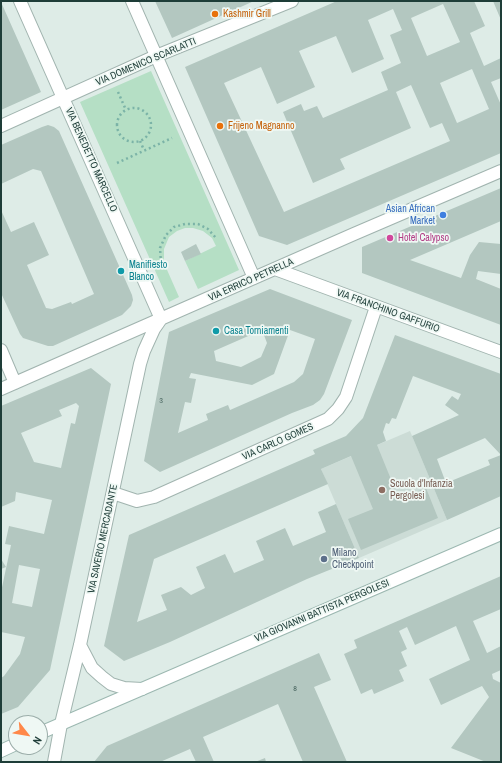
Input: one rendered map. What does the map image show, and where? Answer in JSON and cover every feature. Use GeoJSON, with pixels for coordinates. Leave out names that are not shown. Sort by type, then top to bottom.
{"type":"FeatureCollection","features":[{"type":"Feature","properties":{"kind":"street","name":"VIA BENEDETTO MARCELLO"},"geometry":{"type":"LineString","coordinates":[[20,1],[161,319]]}},
{"type":"Feature","properties":{"kind":"street"},"geometry":{"type":"LineString","coordinates":[[132,1],[254,278]]}},
{"type":"Feature","properties":{"kind":"street","name":"VIA DOMENICO SCARLATTI"},"geometry":{"type":"LineString","coordinates":[[1,126],[156,56],[292,1]]}},
{"type":"Feature","properties":{"kind":"street","name":"VIA ERRICO PETRELLA"},"geometry":{"type":"LineString","coordinates":[[1,389],[501,171]]}},
{"type":"Feature","properties":{"kind":"street","name":"VIA FRANCHINO GAFFURIO"},"geometry":{"type":"LineString","coordinates":[[275,269],[501,352]]}},
{"type":"Feature","properties":{"kind":"street","name":"VIA CARLO GOMES"},"geometry":{"type":"LineString","coordinates":[[113,493],[137,501],[154,497],[311,428],[328,419],[338,409],[346,396],[376,307]]}},
{"type":"Feature","properties":{"kind":"street","name":"VIA SAVERIO MERCADANTE"},"geometry":{"type":"LineString","coordinates":[[54,762],[140,364],[149,340],[161,319]]}},
{"type":"Feature","properties":{"kind":"street"},"geometry":{"type":"LineString","coordinates":[[1,350],[15,383]]}},
{"type":"Feature","properties":{"kind":"street","name":"VIA GIOVANNI BATTISTA PERGOLESI"},"geometry":{"type":"LineString","coordinates":[[48,730],[501,534]]}},
{"type":"Feature","properties":{"kind":"street","name":"VIA GIOVANNI BATTISTA PERGOLESI"},"geometry":{"type":"LineString","coordinates":[[80,646],[92,668],[111,684],[124,688],[142,689]]}},
{"type":"Feature","properties":{"kind":"path"},"geometry":{"type":"LineString","coordinates":[[118,92],[126,110]]}},
{"type":"Feature","properties":{"kind":"path"},"geometry":{"type":"LineString","coordinates":[[134,108],[141,110],[148,115],[150,129],[147,136],[140,141],[132,142],[124,138],[118,132],[118,119],[126,110],[134,108]]}},
{"type":"Feature","properties":{"kind":"path"},"geometry":{"type":"LineString","coordinates":[[117,163],[172,138]]}},
{"type":"Feature","properties":{"kind":"path"},"geometry":{"type":"LineString","coordinates":[[140,141],[144,150]]}},
{"type":"Feature","properties":{"kind":"path"},"geometry":{"type":"LineString","coordinates":[[161,263],[160,248],[166,235],[174,227],[185,224],[198,224],[208,229],[216,238]]}},
{"type":"Feature","properties":{"kind":"shaded area","name":"Scuola d'Infanzia Pergolesi"},"geometry":{"type":"Polygon","coordinates":[[[410,431],[447,520],[359,558],[321,469],[410,431]]]}},
{"type":"Feature","properties":{"kind":"green space"},"geometry":{"type":"Polygon","coordinates":[[[151,71],[239,270],[198,289],[185,261],[216,246],[212,238],[203,231],[193,228],[185,228],[177,231],[169,237],[164,249],[164,263],[179,297],[169,302],[80,102],[151,71]]]}},
{"type":"Feature","properties":{"kind":"building"},"geometry":{"type":"Polygon","coordinates":[[[155,1],[254,1],[172,38],[155,1]]]}},
{"type":"Feature","properties":{"kind":"building"},"geometry":{"type":"Polygon","coordinates":[[[337,1],[474,1],[485,26],[470,33],[484,66],[501,58],[501,78],[491,82],[501,105],[501,153],[287,245],[259,236],[185,67],[337,1]],[[443,4],[411,18],[427,56],[460,42],[443,4]],[[393,9],[368,20],[384,59],[352,73],[336,36],[299,51],[315,87],[277,104],[261,67],[224,83],[284,212],[450,141],[442,123],[430,128],[411,85],[396,92],[411,128],[340,159],[345,169],[313,183],[283,112],[301,104],[304,111],[317,106],[323,118],[388,90],[381,72],[401,63],[390,35],[402,30],[393,9]],[[472,69],[440,83],[457,123],[489,109],[472,69]]]}},
{"type":"Feature","properties":{"kind":"building"},"geometry":{"type":"Polygon","coordinates":[[[493,1],[501,1],[501,20],[493,1]]]}},
{"type":"Feature","properties":{"kind":"building"},"geometry":{"type":"Polygon","coordinates":[[[1,2],[41,92],[1,110],[1,2]]]}},
{"type":"Feature","properties":{"kind":"building"},"geometry":{"type":"Polygon","coordinates":[[[48,125],[59,131],[133,300],[131,306],[122,315],[53,346],[48,346],[23,338],[1,293],[1,210],[11,232],[34,222],[49,255],[27,265],[46,308],[52,309],[71,302],[72,304],[94,294],[41,171],[33,169],[1,184],[1,145],[48,125]]]}},
{"type":"Feature","properties":{"kind":"building"},"geometry":{"type":"Polygon","coordinates":[[[501,188],[501,221],[410,260],[461,278],[470,255],[479,242],[501,244],[501,274],[478,271],[476,279],[501,289],[501,325],[362,273],[362,247],[501,188]]]}},
{"type":"Feature","properties":{"kind":"building"},"geometry":{"type":"Polygon","coordinates":[[[196,244],[201,254],[185,261],[181,252],[196,244]]]}},
{"type":"Feature","properties":{"kind":"building"},"geometry":{"type":"Polygon","coordinates":[[[270,289],[352,320],[324,394],[320,400],[313,405],[160,472],[144,461],[169,332],[270,289]],[[262,330],[214,351],[216,361],[241,367],[261,357],[267,343],[262,330]],[[290,330],[274,374],[252,385],[191,373],[189,378],[196,379],[191,403],[185,402],[178,433],[208,420],[206,414],[228,405],[230,410],[294,382],[303,374],[315,339],[290,330]]]}},
{"type":"Feature","properties":{"kind":"building"},"geometry":{"type":"Polygon","coordinates":[[[395,335],[501,374],[501,455],[501,496],[447,520],[412,436],[459,415],[445,405],[452,396],[458,400],[461,394],[413,376],[396,419],[392,418],[389,424],[386,423],[383,432],[386,441],[377,445],[399,499],[426,488],[438,518],[361,550],[348,519],[373,509],[351,456],[321,469],[328,484],[154,559],[137,622],[167,610],[161,595],[181,587],[191,595],[205,588],[196,567],[225,554],[234,573],[264,560],[256,541],[285,528],[293,546],[326,532],[318,512],[336,504],[359,558],[307,579],[170,642],[124,661],[104,646],[129,535],[315,454],[313,450],[346,436],[363,418],[395,335]],[[485,438],[437,459],[446,483],[490,465],[488,460],[501,455],[485,438]]]}},
{"type":"Feature","properties":{"kind":"building"},"geometry":{"type":"Polygon","coordinates":[[[91,368],[111,384],[50,670],[18,707],[1,714],[1,678],[20,654],[25,637],[1,632],[1,592],[11,545],[5,544],[9,526],[44,534],[52,500],[16,492],[15,501],[1,507],[1,406],[91,368]],[[76,403],[59,410],[62,416],[21,433],[34,462],[61,468],[71,423],[75,424],[79,406],[76,403]],[[19,565],[12,603],[32,607],[40,569],[19,565]]]}},
{"type":"Feature","properties":{"kind":"building"},"geometry":{"type":"Polygon","coordinates":[[[1,559],[6,567],[1,569],[1,559]]]}},
{"type":"Feature","properties":{"kind":"building"},"geometry":{"type":"Polygon","coordinates":[[[501,576],[501,609],[473,621],[487,653],[501,646],[501,670],[492,674],[493,679],[501,683],[501,762],[486,762],[451,748],[489,697],[482,686],[441,705],[429,679],[470,660],[456,626],[415,645],[407,627],[399,631],[407,649],[401,652],[407,666],[399,670],[404,681],[374,694],[372,689],[361,694],[344,654],[357,648],[354,640],[501,576]]]}},
{"type":"Feature","properties":{"kind":"building"},"geometry":{"type":"Polygon","coordinates":[[[319,653],[331,680],[314,687],[347,762],[303,762],[278,704],[203,737],[214,762],[196,762],[190,749],[160,762],[94,762],[107,746],[319,653]]]}},
{"type":"Feature","properties":{"kind":"building"},"geometry":{"type":"Polygon","coordinates":[[[265,758],[266,762],[255,762],[265,758]]]}},
{"type":"Feature","properties":{"kind":"place","name":"Kashmir Grill"},"geometry":{"type":"Point","coordinates":[215,14]}},
{"type":"Feature","properties":{"kind":"place","name":"Frijeno Magnanno"},"geometry":{"type":"Point","coordinates":[220,126]}},
{"type":"Feature","properties":{"kind":"place","name":"Asian African Market"},"geometry":{"type":"Point","coordinates":[443,215]}},
{"type":"Feature","properties":{"kind":"place","name":"Hotel Calypso"},"geometry":{"type":"Point","coordinates":[390,238]}},
{"type":"Feature","properties":{"kind":"place","name":"Manifiesto Blanco"},"geometry":{"type":"Point","coordinates":[121,271]}},
{"type":"Feature","properties":{"kind":"place","name":"Casa Torniamenti"},"geometry":{"type":"Point","coordinates":[216,331]}},
{"type":"Feature","properties":{"kind":"place","name":"Scuola d'Infanzia Pergolesi"},"geometry":{"type":"Point","coordinates":[382,490]}},
{"type":"Feature","properties":{"kind":"place","name":"Milano Checkpoint"},"geometry":{"type":"Point","coordinates":[324,559]}}]}
